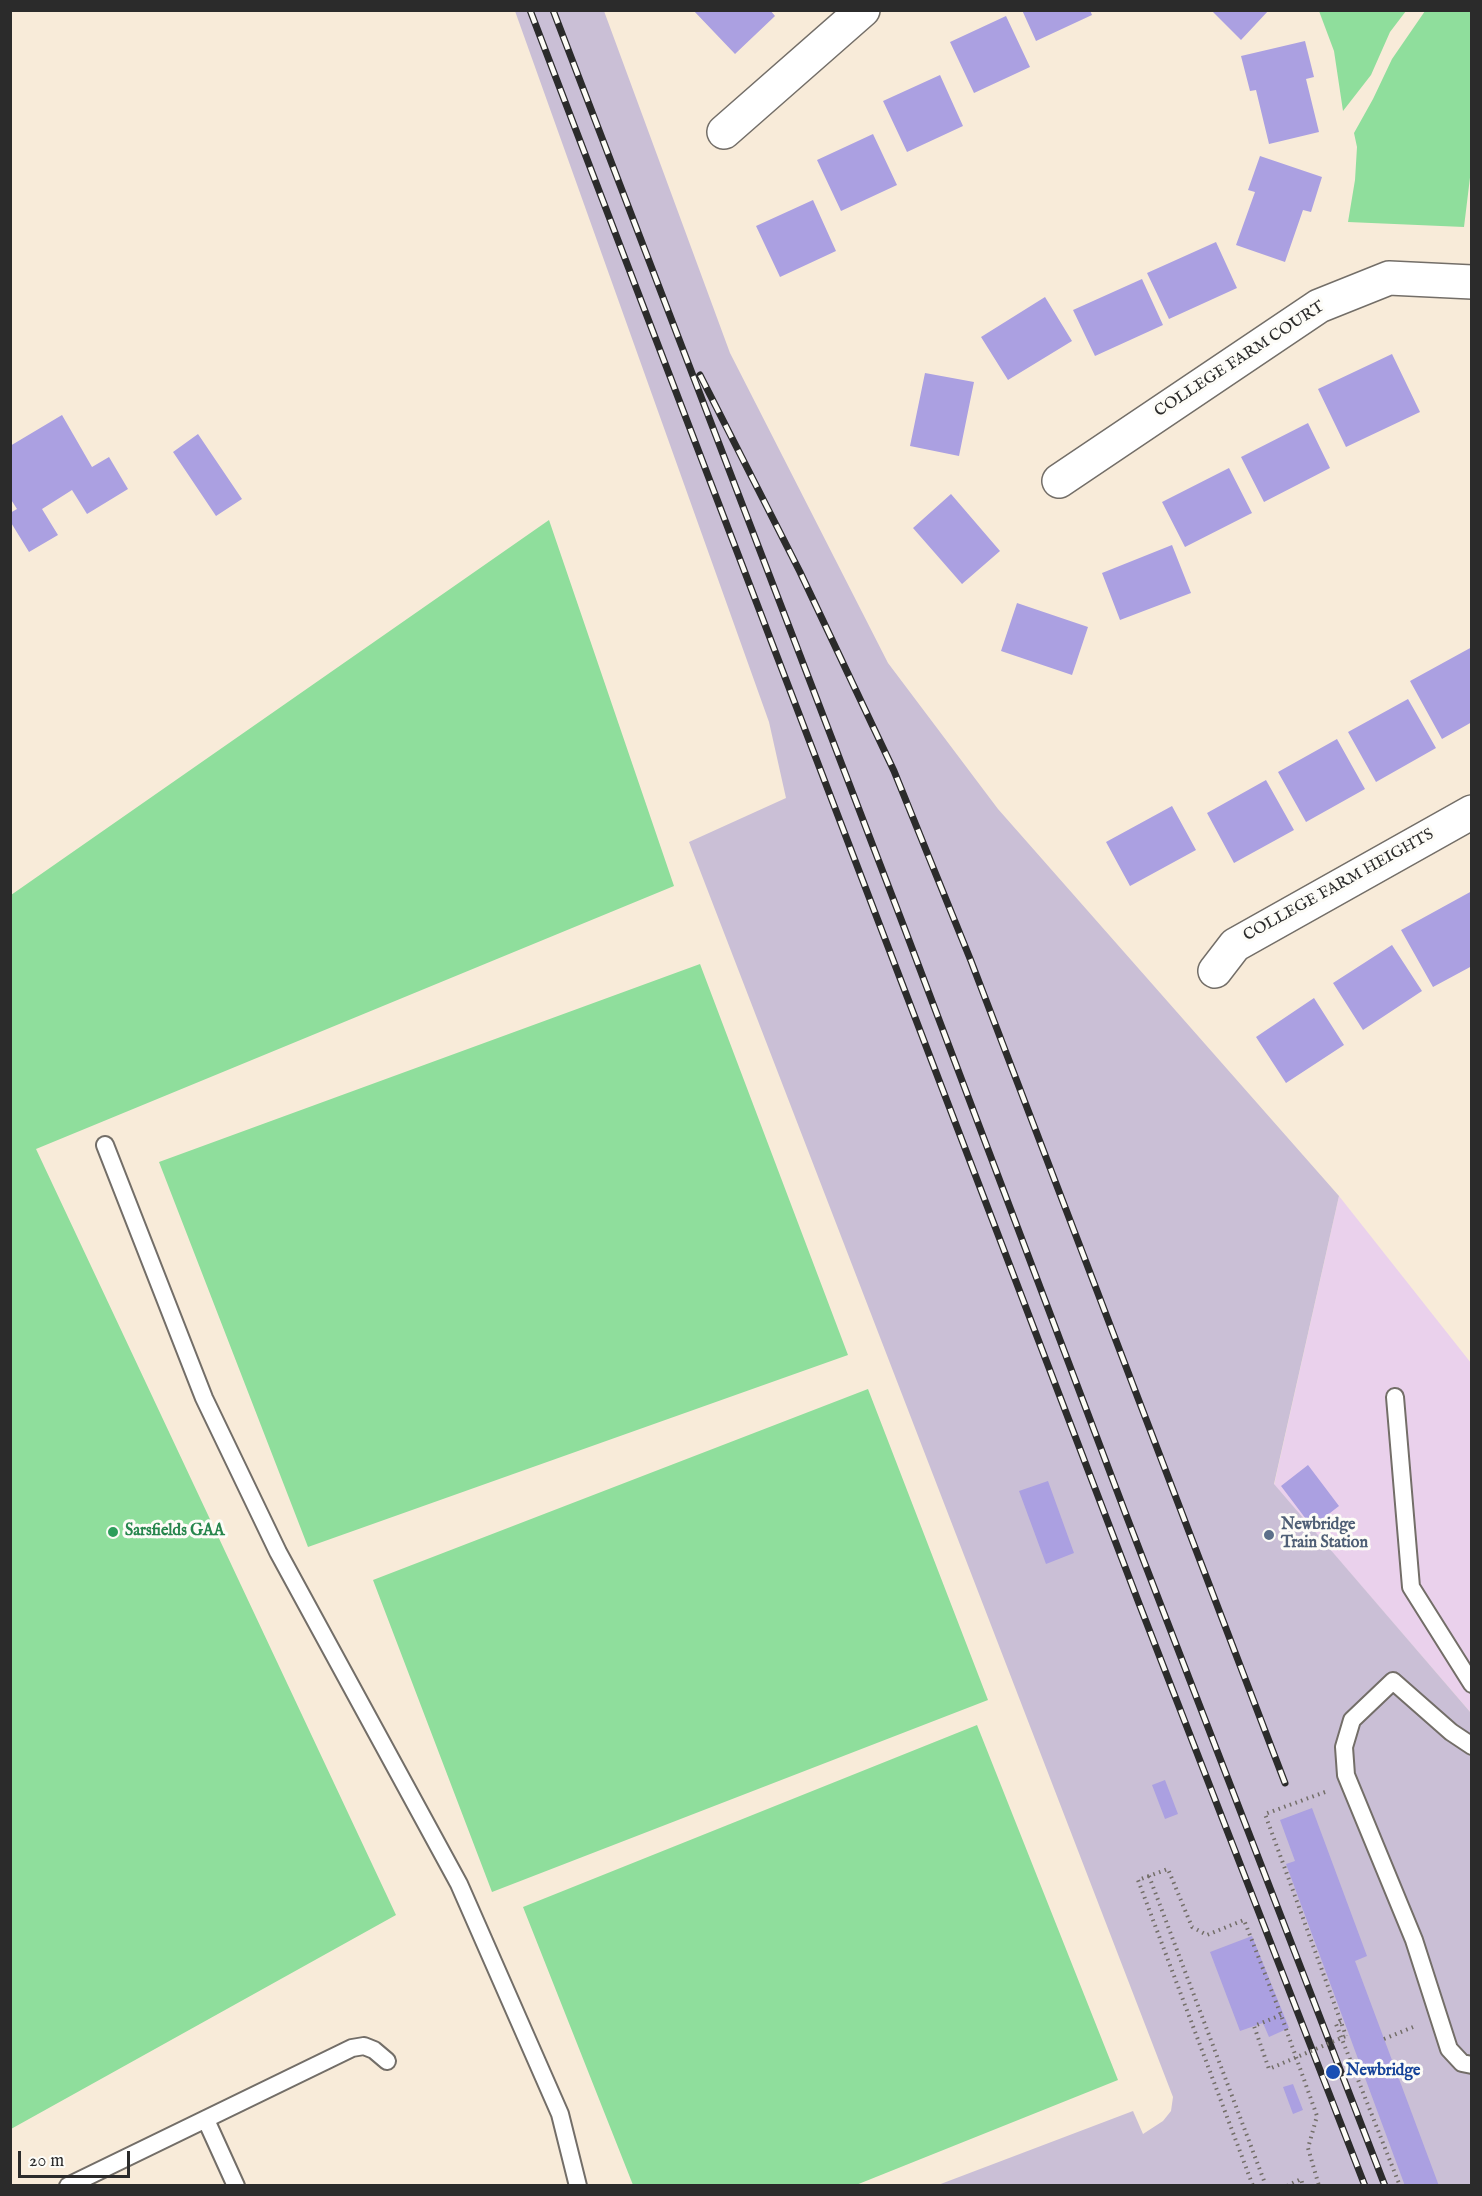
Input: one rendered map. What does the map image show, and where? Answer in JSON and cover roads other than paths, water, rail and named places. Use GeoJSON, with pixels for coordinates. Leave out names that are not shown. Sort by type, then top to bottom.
{"type":"FeatureCollection","features":[{"type":"Feature","properties":{"kind":"street"},"geometry":{"type":"LineString","coordinates":[[724,132],[863,10]]}},
{"type":"Feature","properties":{"kind":"street","name":"COLLEGE FARM COURT"},"geometry":{"type":"LineString","coordinates":[[1059,481],[1319,306],[1389,278],[1472,282]]}},
{"type":"Feature","properties":{"kind":"street","name":"COLLEGE FARM HEIGHTS"},"geometry":{"type":"LineString","coordinates":[[1215,971],[1235,945],[1472,812]]}},
{"type":"Feature","properties":{"kind":"lane"},"geometry":{"type":"LineString","coordinates":[[105,1145],[204,1398],[278,1552],[464,1895],[560,2114],[578,2186]]}},
{"type":"Feature","properties":{"kind":"lane"},"geometry":{"type":"LineString","coordinates":[[1395,1397],[1411,1587],[1472,1684]]}},
{"type":"Feature","properties":{"kind":"lane"},"geometry":{"type":"LineString","coordinates":[[1472,1746],[1451,1732],[1393,1681],[1352,1720],[1344,1747],[1346,1775],[1414,1940],[1449,2049],[1462,2062],[1472,2065]]}},
{"type":"Feature","properties":{"kind":"lane"},"geometry":{"type":"LineString","coordinates":[[68,2186],[352,2048],[364,2046],[374,2050],[387,2061]]}},
{"type":"Feature","properties":{"kind":"lane"},"geometry":{"type":"LineString","coordinates":[[206,2120],[236,2186]]}},
{"type":"Feature","properties":{"kind":"railway"},"geometry":{"type":"LineString","coordinates":[[530,10],[1140,1606],[1365,2186]]}},
{"type":"Feature","properties":{"kind":"railway"},"geometry":{"type":"LineString","coordinates":[[553,10],[1128,1520],[1385,2186]]}},
{"type":"Feature","properties":{"kind":"railway"},"geometry":{"type":"LineString","coordinates":[[700,375],[800,572],[894,771],[971,961],[1285,1783]]}},
{"type":"Feature","properties":{"kind":"place","name":"Sarsfields GAA"},"geometry":{"type":"Point","coordinates":[113,1532]}},
{"type":"Feature","properties":{"kind":"place","name":"Newbridge Train Station"},"geometry":{"type":"Point","coordinates":[1269,1535]}},
{"type":"Feature","properties":{"kind":"place","name":"Newbridge"},"geometry":{"type":"Point","coordinates":[1333,2072]}}]}
